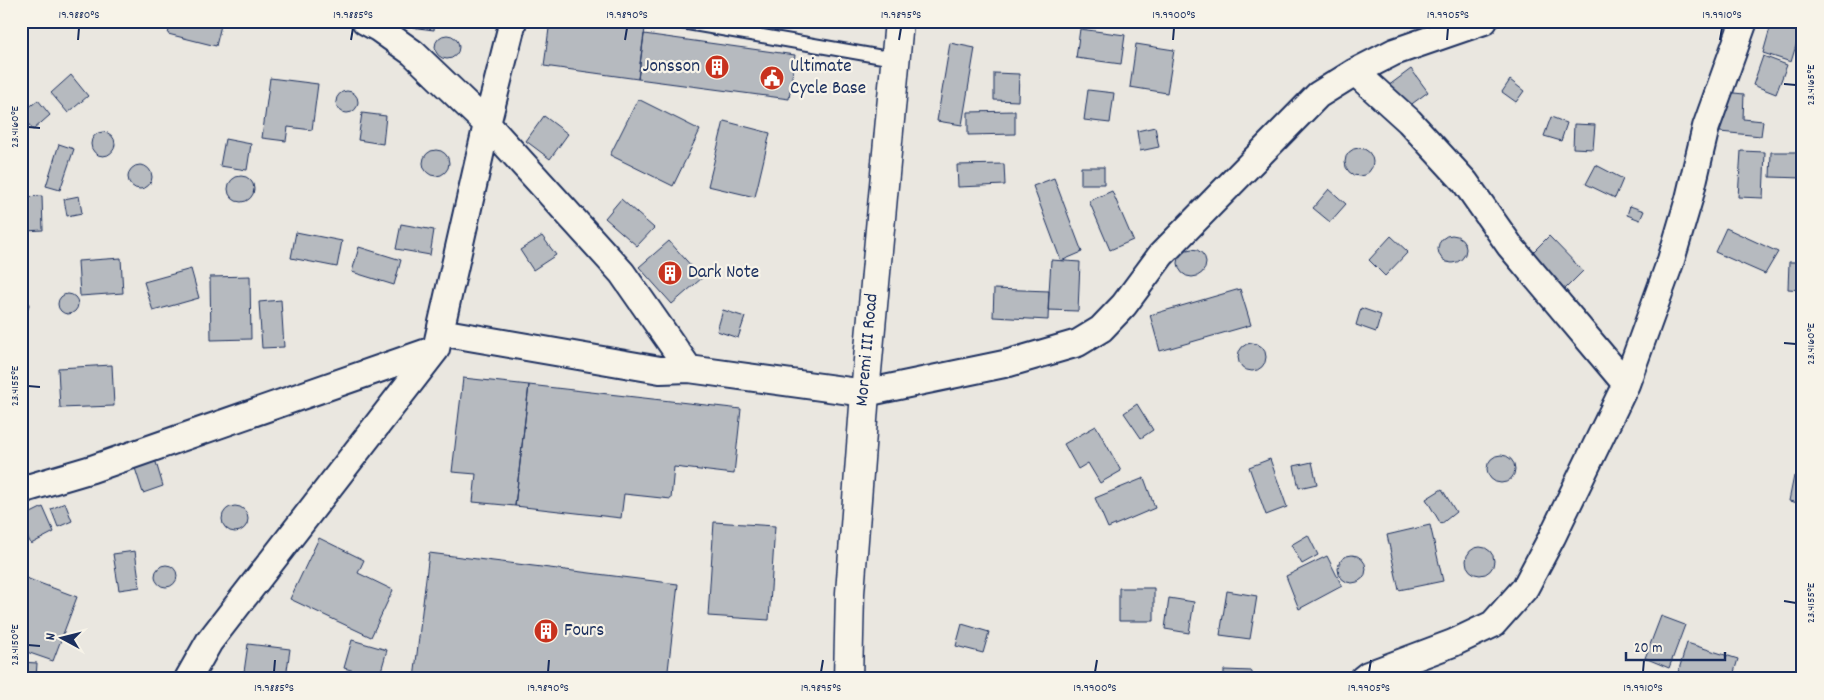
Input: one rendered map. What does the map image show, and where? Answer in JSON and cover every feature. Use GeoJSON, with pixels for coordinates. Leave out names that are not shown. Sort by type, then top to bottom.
{"type":"FeatureCollection","features":[{"type":"Feature","properties":{"kind":"street"},"geometry":{"type":"LineString","coordinates":[[365,21],[414,53],[487,124],[622,273],[689,369]]}},
{"type":"Feature","properties":{"kind":"street"},"geometry":{"type":"LineString","coordinates":[[188,679],[209,642],[438,340],[487,124],[514,21]]}},
{"type":"Feature","properties":{"kind":"street","name":"Moremi III Road"},"geometry":{"type":"LineString","coordinates":[[848,679],[850,593],[864,393],[899,21]]}},
{"type":"Feature","properties":{"kind":"street"},"geometry":{"type":"LineString","coordinates":[[21,490],[92,469],[438,340],[660,370],[689,369],[864,393],[1009,363],[1078,343],[1101,329],[1124,305],[1161,255],[1318,95],[1354,72],[1394,52],[1484,21]]}},
{"type":"Feature","properties":{"kind":"street"},"geometry":{"type":"LineString","coordinates":[[1363,679],[1368,674],[1453,643],[1493,624],[1524,588],[1552,537],[1626,384],[1672,260],[1690,199],[1706,128],[1744,21]]}},
{"type":"Feature","properties":{"kind":"street"},"geometry":{"type":"LineString","coordinates":[[1354,72],[1409,121],[1465,182],[1510,246],[1626,384]]}},
{"type":"Feature","properties":{"kind":"lane"},"geometry":{"type":"LineString","coordinates":[[676,21],[894,59]]}},
{"type":"Feature","properties":{"kind":"building"},"geometry":{"type":"Polygon","coordinates":[[[171,21],[222,21],[216,46],[168,34],[171,21]]]}},
{"type":"Feature","properties":{"kind":"building"},"geometry":{"type":"Polygon","coordinates":[[[410,21],[435,21],[434,30],[410,27],[410,21]]]}},
{"type":"Feature","properties":{"kind":"building"},"geometry":{"type":"Polygon","coordinates":[[[550,21],[646,21],[638,79],[544,66],[550,21]]]}},
{"type":"Feature","properties":{"kind":"building"},"geometry":{"type":"Polygon","coordinates":[[[775,21],[804,21],[803,26],[775,21]]]}},
{"type":"Feature","properties":{"kind":"building"},"geometry":{"type":"Polygon","coordinates":[[[1772,21],[1801,29],[1791,62],[1763,53],[1772,21]]]}},
{"type":"Feature","properties":{"kind":"building"},"geometry":{"type":"Polygon","coordinates":[[[1080,29],[1125,35],[1121,64],[1076,58],[1080,29]]]}},
{"type":"Feature","properties":{"kind":"building","name":"Jonsson"},"geometry":{"type":"Polygon","coordinates":[[[644,34],[795,55],[789,99],[638,79],[644,34]]]}},
{"type":"Feature","properties":{"kind":"building"},"geometry":{"type":"Polygon","coordinates":[[[447,35],[452,36],[458,42],[458,52],[452,58],[447,59],[442,58],[436,52],[435,47],[436,42],[442,36],[447,35]]]}},
{"type":"Feature","properties":{"kind":"building"},"geometry":{"type":"Polygon","coordinates":[[[950,43],[975,48],[962,125],[937,121],[950,43]]]}},
{"type":"Feature","properties":{"kind":"building"},"geometry":{"type":"Polygon","coordinates":[[[1136,44],[1174,50],[1167,93],[1130,87],[1136,44]]]}},
{"type":"Feature","properties":{"kind":"building"},"geometry":{"type":"Polygon","coordinates":[[[1763,56],[1787,65],[1776,94],[1753,85],[1763,56]]]}},
{"type":"Feature","properties":{"kind":"building"},"geometry":{"type":"Polygon","coordinates":[[[1411,69],[1428,92],[1405,109],[1388,86],[1411,69]]]}},
{"type":"Feature","properties":{"kind":"building"},"geometry":{"type":"Polygon","coordinates":[[[994,73],[1019,74],[1018,101],[994,100],[994,73]]]}},
{"type":"Feature","properties":{"kind":"building"},"geometry":{"type":"Polygon","coordinates":[[[71,75],[88,96],[68,113],[51,93],[71,75]]]}},
{"type":"Feature","properties":{"kind":"building"},"geometry":{"type":"Polygon","coordinates":[[[270,78],[318,84],[312,130],[288,127],[286,141],[262,138],[270,78]]]}},
{"type":"Feature","properties":{"kind":"building"},"geometry":{"type":"Polygon","coordinates":[[[1510,80],[1524,91],[1516,102],[1502,92],[1510,80]]]}},
{"type":"Feature","properties":{"kind":"building"},"geometry":{"type":"Polygon","coordinates":[[[1088,90],[1114,93],[1110,123],[1084,120],[1088,90]]]}},
{"type":"Feature","properties":{"kind":"building"},"geometry":{"type":"Polygon","coordinates":[[[347,91],[355,94],[358,102],[355,110],[347,113],[339,110],[336,102],[339,94],[347,91]]]}},
{"type":"Feature","properties":{"kind":"building"},"geometry":{"type":"Polygon","coordinates":[[[1724,92],[1744,94],[1743,119],[1763,121],[1761,136],[1720,132],[1724,92]]]}},
{"type":"Feature","properties":{"kind":"building"},"geometry":{"type":"Polygon","coordinates":[[[638,99],[700,130],[673,186],[610,155],[638,99]]]}},
{"type":"Feature","properties":{"kind":"building"},"geometry":{"type":"Polygon","coordinates":[[[38,100],[50,115],[33,130],[21,114],[38,100]]]}},
{"type":"Feature","properties":{"kind":"building"},"geometry":{"type":"Polygon","coordinates":[[[1015,111],[1015,134],[968,135],[968,112],[1015,111]]]}},
{"type":"Feature","properties":{"kind":"building"},"geometry":{"type":"Polygon","coordinates":[[[362,113],[386,116],[383,144],[358,140],[362,113]]]}},
{"type":"Feature","properties":{"kind":"building"},"geometry":{"type":"Polygon","coordinates":[[[544,116],[568,134],[550,159],[526,141],[544,116]]]}},
{"type":"Feature","properties":{"kind":"building"},"geometry":{"type":"Polygon","coordinates":[[[1551,117],[1567,123],[1561,141],[1544,136],[1551,117]]]}},
{"type":"Feature","properties":{"kind":"building"},"geometry":{"type":"Polygon","coordinates":[[[724,121],[770,133],[755,197],[708,186],[724,121]]]}},
{"type":"Feature","properties":{"kind":"building"},"geometry":{"type":"Polygon","coordinates":[[[1574,124],[1595,125],[1593,149],[1573,148],[1574,124]]]}},
{"type":"Feature","properties":{"kind":"building"},"geometry":{"type":"Polygon","coordinates":[[[1155,127],[1159,147],[1140,151],[1137,131],[1155,127]]]}},
{"type":"Feature","properties":{"kind":"building"},"geometry":{"type":"Polygon","coordinates":[[[103,132],[108,133],[114,139],[114,149],[108,155],[103,156],[98,155],[92,149],[91,144],[92,139],[98,133],[103,132]]]}},
{"type":"Feature","properties":{"kind":"building"},"geometry":{"type":"Polygon","coordinates":[[[225,139],[251,144],[247,170],[220,166],[225,139]]]}},
{"type":"Feature","properties":{"kind":"building"},"geometry":{"type":"Polygon","coordinates":[[[59,144],[74,149],[60,190],[46,186],[59,144]]]}},
{"type":"Feature","properties":{"kind":"building"},"geometry":{"type":"Polygon","coordinates":[[[1359,148],[1369,152],[1373,162],[1369,172],[1359,176],[1349,172],[1345,162],[1349,152],[1359,148]]]}},
{"type":"Feature","properties":{"kind":"building"},"geometry":{"type":"Polygon","coordinates":[[[436,150],[445,154],[449,163],[445,172],[436,176],[427,172],[423,163],[427,154],[436,150]]]}},
{"type":"Feature","properties":{"kind":"building"},"geometry":{"type":"Polygon","coordinates":[[[1741,151],[1765,152],[1763,198],[1738,197],[1741,151]]]}},
{"type":"Feature","properties":{"kind":"building"},"geometry":{"type":"Polygon","coordinates":[[[1771,152],[1803,152],[1803,178],[1770,177],[1771,152]]]}},
{"type":"Feature","properties":{"kind":"building"},"geometry":{"type":"Polygon","coordinates":[[[1004,164],[1005,185],[958,187],[957,165],[1004,164]]]}},
{"type":"Feature","properties":{"kind":"building"},"geometry":{"type":"Polygon","coordinates":[[[140,165],[145,166],[151,172],[151,182],[145,188],[140,189],[135,188],[129,182],[128,177],[129,172],[135,166],[140,165]]]}},
{"type":"Feature","properties":{"kind":"building"},"geometry":{"type":"Polygon","coordinates":[[[1596,165],[1623,179],[1615,198],[1586,184],[1596,165]]]}},
{"type":"Feature","properties":{"kind":"building"},"geometry":{"type":"Polygon","coordinates":[[[1081,167],[1104,167],[1104,184],[1081,184],[1081,167]]]}},
{"type":"Feature","properties":{"kind":"building"},"geometry":{"type":"Polygon","coordinates":[[[241,176],[250,180],[254,189],[250,198],[241,202],[232,198],[228,189],[232,180],[241,176]]]}},
{"type":"Feature","properties":{"kind":"building"},"geometry":{"type":"Polygon","coordinates":[[[1054,178],[1082,252],[1061,261],[1033,186],[1054,178]]]}},
{"type":"Feature","properties":{"kind":"building"},"geometry":{"type":"Polygon","coordinates":[[[1329,189],[1346,204],[1330,222],[1313,208],[1329,189]]]}},
{"type":"Feature","properties":{"kind":"building"},"geometry":{"type":"Polygon","coordinates":[[[1112,191],[1133,240],[1110,250],[1089,201],[1112,191]]]}},
{"type":"Feature","properties":{"kind":"building"},"geometry":{"type":"Polygon","coordinates":[[[42,196],[43,230],[25,231],[23,197],[42,196]]]}},
{"type":"Feature","properties":{"kind":"building"},"geometry":{"type":"Polygon","coordinates":[[[79,196],[82,213],[67,216],[64,199],[79,196]]]}},
{"type":"Feature","properties":{"kind":"building"},"geometry":{"type":"Polygon","coordinates":[[[621,199],[654,228],[637,246],[605,218],[621,199]]]}},
{"type":"Feature","properties":{"kind":"building"},"geometry":{"type":"Polygon","coordinates":[[[1630,206],[1644,211],[1640,220],[1627,215],[1630,206]]]}},
{"type":"Feature","properties":{"kind":"building"},"geometry":{"type":"Polygon","coordinates":[[[401,224],[434,230],[430,255],[396,249],[401,224]]]}},
{"type":"Feature","properties":{"kind":"building"},"geometry":{"type":"Polygon","coordinates":[[[1726,228],[1778,252],[1765,274],[1715,252],[1726,228]]]}},
{"type":"Feature","properties":{"kind":"building"},"geometry":{"type":"Polygon","coordinates":[[[296,232],[342,241],[337,267],[291,258],[296,232]]]}},
{"type":"Feature","properties":{"kind":"building"},"geometry":{"type":"Polygon","coordinates":[[[1452,235],[1462,239],[1466,249],[1462,259],[1452,263],[1442,259],[1438,249],[1442,239],[1452,235]]]}},
{"type":"Feature","properties":{"kind":"building"},"geometry":{"type":"Polygon","coordinates":[[[542,236],[556,255],[533,270],[520,250],[542,236]]]}},
{"type":"Feature","properties":{"kind":"building"},"geometry":{"type":"Polygon","coordinates":[[[1391,236],[1408,252],[1385,276],[1369,260],[1391,236]]]}},
{"type":"Feature","properties":{"kind":"building"},"geometry":{"type":"Polygon","coordinates":[[[1549,236],[1583,271],[1559,295],[1525,260],[1549,236]]]}},
{"type":"Feature","properties":{"kind":"building","name":"Dark Note"},"geometry":{"type":"Polygon","coordinates":[[[669,241],[702,278],[672,304],[639,267],[669,241]]]}},
{"type":"Feature","properties":{"kind":"building"},"geometry":{"type":"Polygon","coordinates":[[[359,247],[401,260],[394,285],[352,272],[359,247]]]}},
{"type":"Feature","properties":{"kind":"building"},"geometry":{"type":"Polygon","coordinates":[[[1192,249],[1202,253],[1206,263],[1202,273],[1192,277],[1182,273],[1178,263],[1182,253],[1192,249]]]}},
{"type":"Feature","properties":{"kind":"building"},"geometry":{"type":"Polygon","coordinates":[[[121,258],[123,293],[80,296],[78,261],[121,258]]]}},
{"type":"Feature","properties":{"kind":"building"},"geometry":{"type":"Polygon","coordinates":[[[1051,260],[1080,262],[1078,311],[1048,310],[1051,260]]]}},
{"type":"Feature","properties":{"kind":"building"},"geometry":{"type":"Polygon","coordinates":[[[1789,262],[1803,262],[1803,290],[1788,289],[1789,262]]]}},
{"type":"Feature","properties":{"kind":"building"},"geometry":{"type":"Polygon","coordinates":[[[191,269],[199,298],[153,311],[144,282],[191,269]]]}},
{"type":"Feature","properties":{"kind":"building"},"geometry":{"type":"Polygon","coordinates":[[[250,276],[251,339],[211,340],[210,277],[250,276]]]}},
{"type":"Feature","properties":{"kind":"building"},"geometry":{"type":"Polygon","coordinates":[[[994,289],[1049,291],[1048,320],[993,317],[994,289]]]}},
{"type":"Feature","properties":{"kind":"building"},"geometry":{"type":"Polygon","coordinates":[[[1240,289],[1251,325],[1160,351],[1150,315],[1240,289]]]}},
{"type":"Feature","properties":{"kind":"building"},"geometry":{"type":"Polygon","coordinates":[[[21,293],[27,298],[29,305],[27,311],[21,315],[21,293]]]}},
{"type":"Feature","properties":{"kind":"building"},"geometry":{"type":"Polygon","coordinates":[[[64,294],[72,294],[78,300],[78,308],[72,314],[64,314],[58,308],[58,300],[64,294]]]}},
{"type":"Feature","properties":{"kind":"building"},"geometry":{"type":"Polygon","coordinates":[[[281,300],[284,347],[262,348],[259,302],[281,300]]]}},
{"type":"Feature","properties":{"kind":"building"},"geometry":{"type":"Polygon","coordinates":[[[1361,308],[1381,315],[1376,332],[1356,325],[1361,308]]]}},
{"type":"Feature","properties":{"kind":"building"},"geometry":{"type":"Polygon","coordinates":[[[723,310],[745,317],[738,338],[717,331],[723,310]]]}},
{"type":"Feature","properties":{"kind":"building"},"geometry":{"type":"Polygon","coordinates":[[[1252,343],[1262,347],[1266,357],[1262,367],[1252,371],[1242,367],[1238,357],[1242,347],[1252,343]]]}},
{"type":"Feature","properties":{"kind":"building"},"geometry":{"type":"Polygon","coordinates":[[[112,365],[114,406],[60,408],[58,368],[112,365]]]}},
{"type":"Feature","properties":{"kind":"building"},"geometry":{"type":"Polygon","coordinates":[[[463,378],[529,385],[515,506],[473,502],[476,474],[452,472],[463,378]]]}},
{"type":"Feature","properties":{"kind":"building"},"geometry":{"type":"Polygon","coordinates":[[[529,385],[741,409],[734,474],[674,467],[671,499],[624,494],[621,518],[515,506],[529,385]]]}},
{"type":"Feature","properties":{"kind":"building"},"geometry":{"type":"Polygon","coordinates":[[[1137,404],[1153,430],[1141,438],[1124,413],[1137,404]]]}},
{"type":"Feature","properties":{"kind":"building"},"geometry":{"type":"Polygon","coordinates":[[[1096,426],[1121,471],[1100,483],[1088,463],[1078,469],[1064,444],[1096,426]]]}},
{"type":"Feature","properties":{"kind":"building"},"geometry":{"type":"Polygon","coordinates":[[[1501,455],[1511,459],[1515,469],[1511,479],[1501,483],[1491,479],[1487,469],[1491,459],[1501,455]]]}},
{"type":"Feature","properties":{"kind":"building"},"geometry":{"type":"Polygon","coordinates":[[[155,459],[163,486],[143,493],[134,465],[155,459]]]}},
{"type":"Feature","properties":{"kind":"building"},"geometry":{"type":"Polygon","coordinates":[[[1270,459],[1287,507],[1266,515],[1249,467],[1270,459]]]}},
{"type":"Feature","properties":{"kind":"building"},"geometry":{"type":"Polygon","coordinates":[[[1312,462],[1317,484],[1299,488],[1294,466],[1312,462]]]}},
{"type":"Feature","properties":{"kind":"building"},"geometry":{"type":"Polygon","coordinates":[[[1794,476],[1803,478],[1803,504],[1789,501],[1794,476]]]}},
{"type":"Feature","properties":{"kind":"building"},"geometry":{"type":"Polygon","coordinates":[[[1144,478],[1155,508],[1108,528],[1095,498],[1144,478]]]}},
{"type":"Feature","properties":{"kind":"building"},"geometry":{"type":"Polygon","coordinates":[[[1442,489],[1456,512],[1441,524],[1426,499],[1442,489]]]}},
{"type":"Feature","properties":{"kind":"building"},"geometry":{"type":"Polygon","coordinates":[[[65,503],[72,521],[58,527],[51,509],[65,503]]]}},
{"type":"Feature","properties":{"kind":"building"},"geometry":{"type":"Polygon","coordinates":[[[235,506],[244,510],[248,519],[244,528],[235,532],[226,528],[222,519],[226,510],[235,506]]]}},
{"type":"Feature","properties":{"kind":"building"},"geometry":{"type":"Polygon","coordinates":[[[43,507],[54,532],[31,544],[26,534],[21,536],[21,518],[43,507]]]}},
{"type":"Feature","properties":{"kind":"building"},"geometry":{"type":"Polygon","coordinates":[[[714,522],[775,526],[769,620],[708,616],[714,522]]]}},
{"type":"Feature","properties":{"kind":"building"},"geometry":{"type":"Polygon","coordinates":[[[1430,525],[1443,581],[1399,590],[1387,535],[1430,525]]]}},
{"type":"Feature","properties":{"kind":"building"},"geometry":{"type":"Polygon","coordinates":[[[1308,535],[1318,555],[1302,564],[1291,545],[1308,535]]]}},
{"type":"Feature","properties":{"kind":"building"},"geometry":{"type":"Polygon","coordinates":[[[319,538],[364,560],[358,573],[393,590],[371,637],[290,599],[319,538]]]}},
{"type":"Feature","properties":{"kind":"building"},"geometry":{"type":"Polygon","coordinates":[[[1480,547],[1490,551],[1494,561],[1490,571],[1480,575],[1470,571],[1466,561],[1470,551],[1480,547]]]}},
{"type":"Feature","properties":{"kind":"building"},"geometry":{"type":"Polygon","coordinates":[[[135,551],[140,587],[119,590],[113,554],[135,551]]]}},
{"type":"Feature","properties":{"kind":"building","name":"Fours"},"geometry":{"type":"Polygon","coordinates":[[[429,553],[678,584],[667,679],[414,679],[429,553]]]}},
{"type":"Feature","properties":{"kind":"building"},"geometry":{"type":"Polygon","coordinates":[[[1352,555],[1362,559],[1366,569],[1362,579],[1352,583],[1342,579],[1338,569],[1342,559],[1352,555]]]}},
{"type":"Feature","properties":{"kind":"building"},"geometry":{"type":"Polygon","coordinates":[[[1327,556],[1342,586],[1299,609],[1286,576],[1327,556]]]}},
{"type":"Feature","properties":{"kind":"building"},"geometry":{"type":"Polygon","coordinates":[[[166,565],[176,572],[177,576],[170,586],[166,587],[156,580],[155,576],[162,566],[166,565]]]}},
{"type":"Feature","properties":{"kind":"building"},"geometry":{"type":"Polygon","coordinates":[[[26,578],[77,597],[53,661],[21,650],[21,591],[26,578]]]}},
{"type":"Feature","properties":{"kind":"building"},"geometry":{"type":"Polygon","coordinates":[[[1119,588],[1154,588],[1154,621],[1119,621],[1119,588]]]}},
{"type":"Feature","properties":{"kind":"building"},"geometry":{"type":"Polygon","coordinates":[[[1227,591],[1257,596],[1250,639],[1220,635],[1227,591]]]}},
{"type":"Feature","properties":{"kind":"building"},"geometry":{"type":"Polygon","coordinates":[[[1169,598],[1194,602],[1189,633],[1165,629],[1169,598]]]}},
{"type":"Feature","properties":{"kind":"building"},"geometry":{"type":"Polygon","coordinates":[[[1661,616],[1685,625],[1669,668],[1645,658],[1661,616]]]}},
{"type":"Feature","properties":{"kind":"building"},"geometry":{"type":"Polygon","coordinates":[[[962,624],[989,632],[983,653],[956,646],[962,624]]]}},
{"type":"Feature","properties":{"kind":"building"},"geometry":{"type":"Polygon","coordinates":[[[352,640],[387,650],[379,678],[344,668],[352,640]]]}},
{"type":"Feature","properties":{"kind":"building"},"geometry":{"type":"Polygon","coordinates":[[[1687,643],[1738,659],[1732,679],[1686,679],[1677,676],[1687,643]]]}},
{"type":"Feature","properties":{"kind":"building"},"geometry":{"type":"Polygon","coordinates":[[[248,644],[290,649],[286,677],[244,672],[248,644]]]}},
{"type":"Feature","properties":{"kind":"building"},"geometry":{"type":"Polygon","coordinates":[[[21,662],[37,663],[36,679],[21,679],[21,662]]]}},
{"type":"Feature","properties":{"kind":"building"},"geometry":{"type":"Polygon","coordinates":[[[1224,670],[1252,671],[1252,679],[1224,679],[1224,670]]]}},
{"type":"Feature","properties":{"kind":"place","name":"Jonsson"},"geometry":{"type":"Point","coordinates":[717,67]}},
{"type":"Feature","properties":{"kind":"place","name":"Ultimate Cycle Base"},"geometry":{"type":"Point","coordinates":[772,78]}},
{"type":"Feature","properties":{"kind":"place","name":"Dark Note"},"geometry":{"type":"Point","coordinates":[670,273]}},
{"type":"Feature","properties":{"kind":"place","name":"Fours"},"geometry":{"type":"Point","coordinates":[546,631]}}]}
